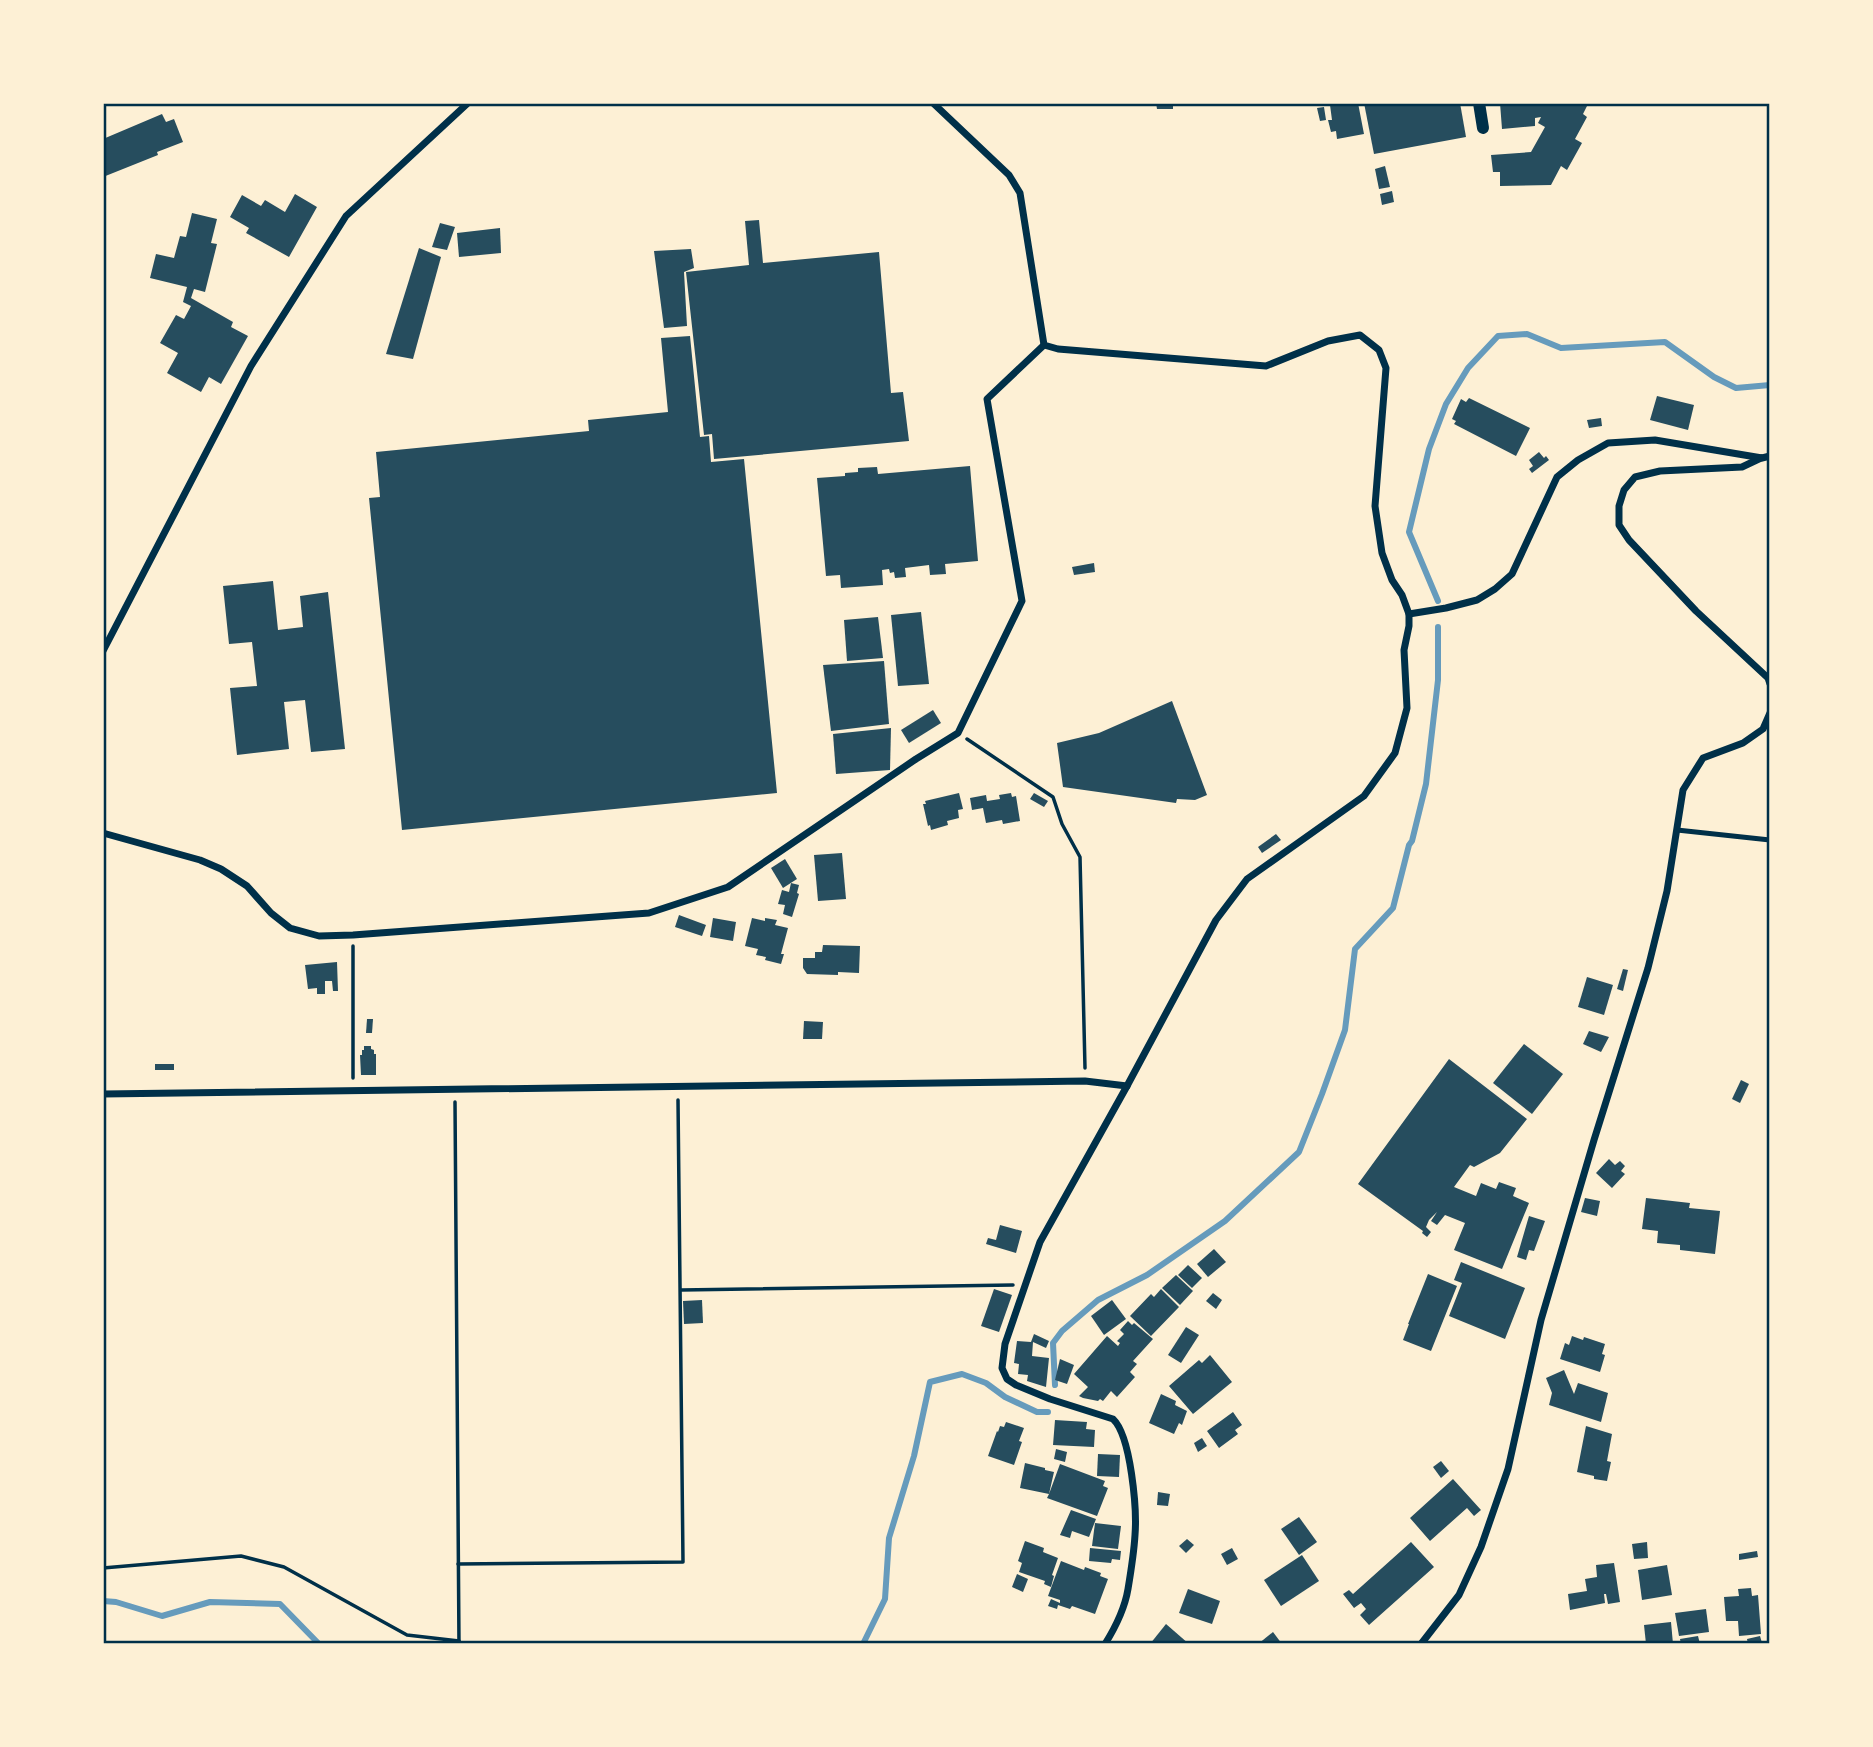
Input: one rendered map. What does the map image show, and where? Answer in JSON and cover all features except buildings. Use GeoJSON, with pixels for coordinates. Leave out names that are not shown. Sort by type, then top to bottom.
{"type":"FeatureCollection","features":[{"type":"Feature","properties":{"kind":"street"},"geometry":{"type":"LineString","coordinates":[[103,651],[251,366],[346,216],[468,103]]}},
{"type":"Feature","properties":{"kind":"street"},"geometry":{"type":"LineString","coordinates":[[933,103],[1009,175],[1020,193],[1044,345]]}},
{"type":"Feature","properties":{"kind":"street"},"geometry":{"type":"LineString","coordinates":[[1479,103],[1483,128]]}},
{"type":"Feature","properties":{"kind":"street"},"geometry":{"type":"LineString","coordinates":[[1044,345],[1058,349],[1266,366],[1328,341],[1360,335],[1379,350],[1386,368],[1376,506],[1382,553],[1409,614],[1404,650],[1407,708],[1395,753],[1364,796],[1247,879],[1216,920],[1040,1242],[1005,1345],[1002,1368],[1007,1379],[1050,1399],[1113,1419],[1120,1426],[1130,1459],[1135,1532],[1128,1592],[1112,1634],[1105,1644]]}},
{"type":"Feature","properties":{"kind":"street"},"geometry":{"type":"LineString","coordinates":[[103,833],[200,860],[221,869],[247,886],[271,913],[290,928],[319,936],[649,913],[728,887],[958,733],[1022,601],[987,399],[1044,345]]}},
{"type":"Feature","properties":{"kind":"street"},"geometry":{"type":"LineString","coordinates":[[1409,614],[1477,600],[1495,589],[1512,574],[1557,477],[1578,460],[1608,443],[1655,440],[1766,457]]}},
{"type":"Feature","properties":{"kind":"street"},"geometry":{"type":"LineString","coordinates":[[1766,457],[1742,467],[1660,471],[1635,477],[1624,490],[1619,506],[1619,525],[1629,540],[1676,590],[1768,678],[1770,684]]}},
{"type":"Feature","properties":{"kind":"street"},"geometry":{"type":"LineString","coordinates":[[1421,1644],[1459,1595],[1481,1547],[1508,1469],[1542,1320],[1594,1140],[1648,968],[1667,891],[1683,790],[1703,758],[1743,743],[1763,729],[1770,713]]}},
{"type":"Feature","properties":{"kind":"street"},"geometry":{"type":"LineString","coordinates":[[103,1094],[1085,1081],[1127,1086]]}},
{"type":"Feature","properties":{"kind":"lane"},"geometry":{"type":"LineString","coordinates":[[1677,830],[1770,840]]}},
{"type":"Feature","properties":{"kind":"path"},"geometry":{"type":"LineString","coordinates":[[958,733],[1053,797],[1062,824],[1080,857],[1085,1081]]}},
{"type":"Feature","properties":{"kind":"path"},"geometry":{"type":"LineString","coordinates":[[352,935],[353,1091]]}},
{"type":"Feature","properties":{"kind":"path"},"geometry":{"type":"LineString","coordinates":[[458,1564],[683,1562],[677,1086]]}},
{"type":"Feature","properties":{"kind":"path"},"geometry":{"type":"LineString","coordinates":[[103,1568],[241,1556],[284,1567],[407,1635],[459,1642],[454,1089]]}},
{"type":"Feature","properties":{"kind":"path"},"geometry":{"type":"LineString","coordinates":[[680,1290],[1026,1285]]}},
{"type":"Feature","properties":{"kind":"waterway"},"geometry":{"type":"LineString","coordinates":[[1438,601],[1409,532],[1429,449],[1446,404],[1468,368],[1498,336],[1527,334],[1561,348],[1665,342],[1714,377],[1736,388],[1770,385]]}},
{"type":"Feature","properties":{"kind":"waterway"},"geometry":{"type":"LineString","coordinates":[[1055,1385],[1053,1343],[1062,1331],[1098,1300],[1147,1275],[1225,1221],[1299,1152],[1345,1030],[1355,949],[1393,908],[1412,841],[1426,784],[1438,680],[1438,627]]}},
{"type":"Feature","properties":{"kind":"waterway"},"geometry":{"type":"LineString","coordinates":[[863,1644],[885,1599],[889,1538],[914,1456],[930,1382],[962,1374],[986,1383],[1005,1397],[1037,1412],[1048,1412]]}},
{"type":"Feature","properties":{"kind":"waterway"},"geometry":{"type":"LineString","coordinates":[[103,1601],[116,1602],[162,1616],[210,1602],[280,1604],[319,1644]]}}]}
